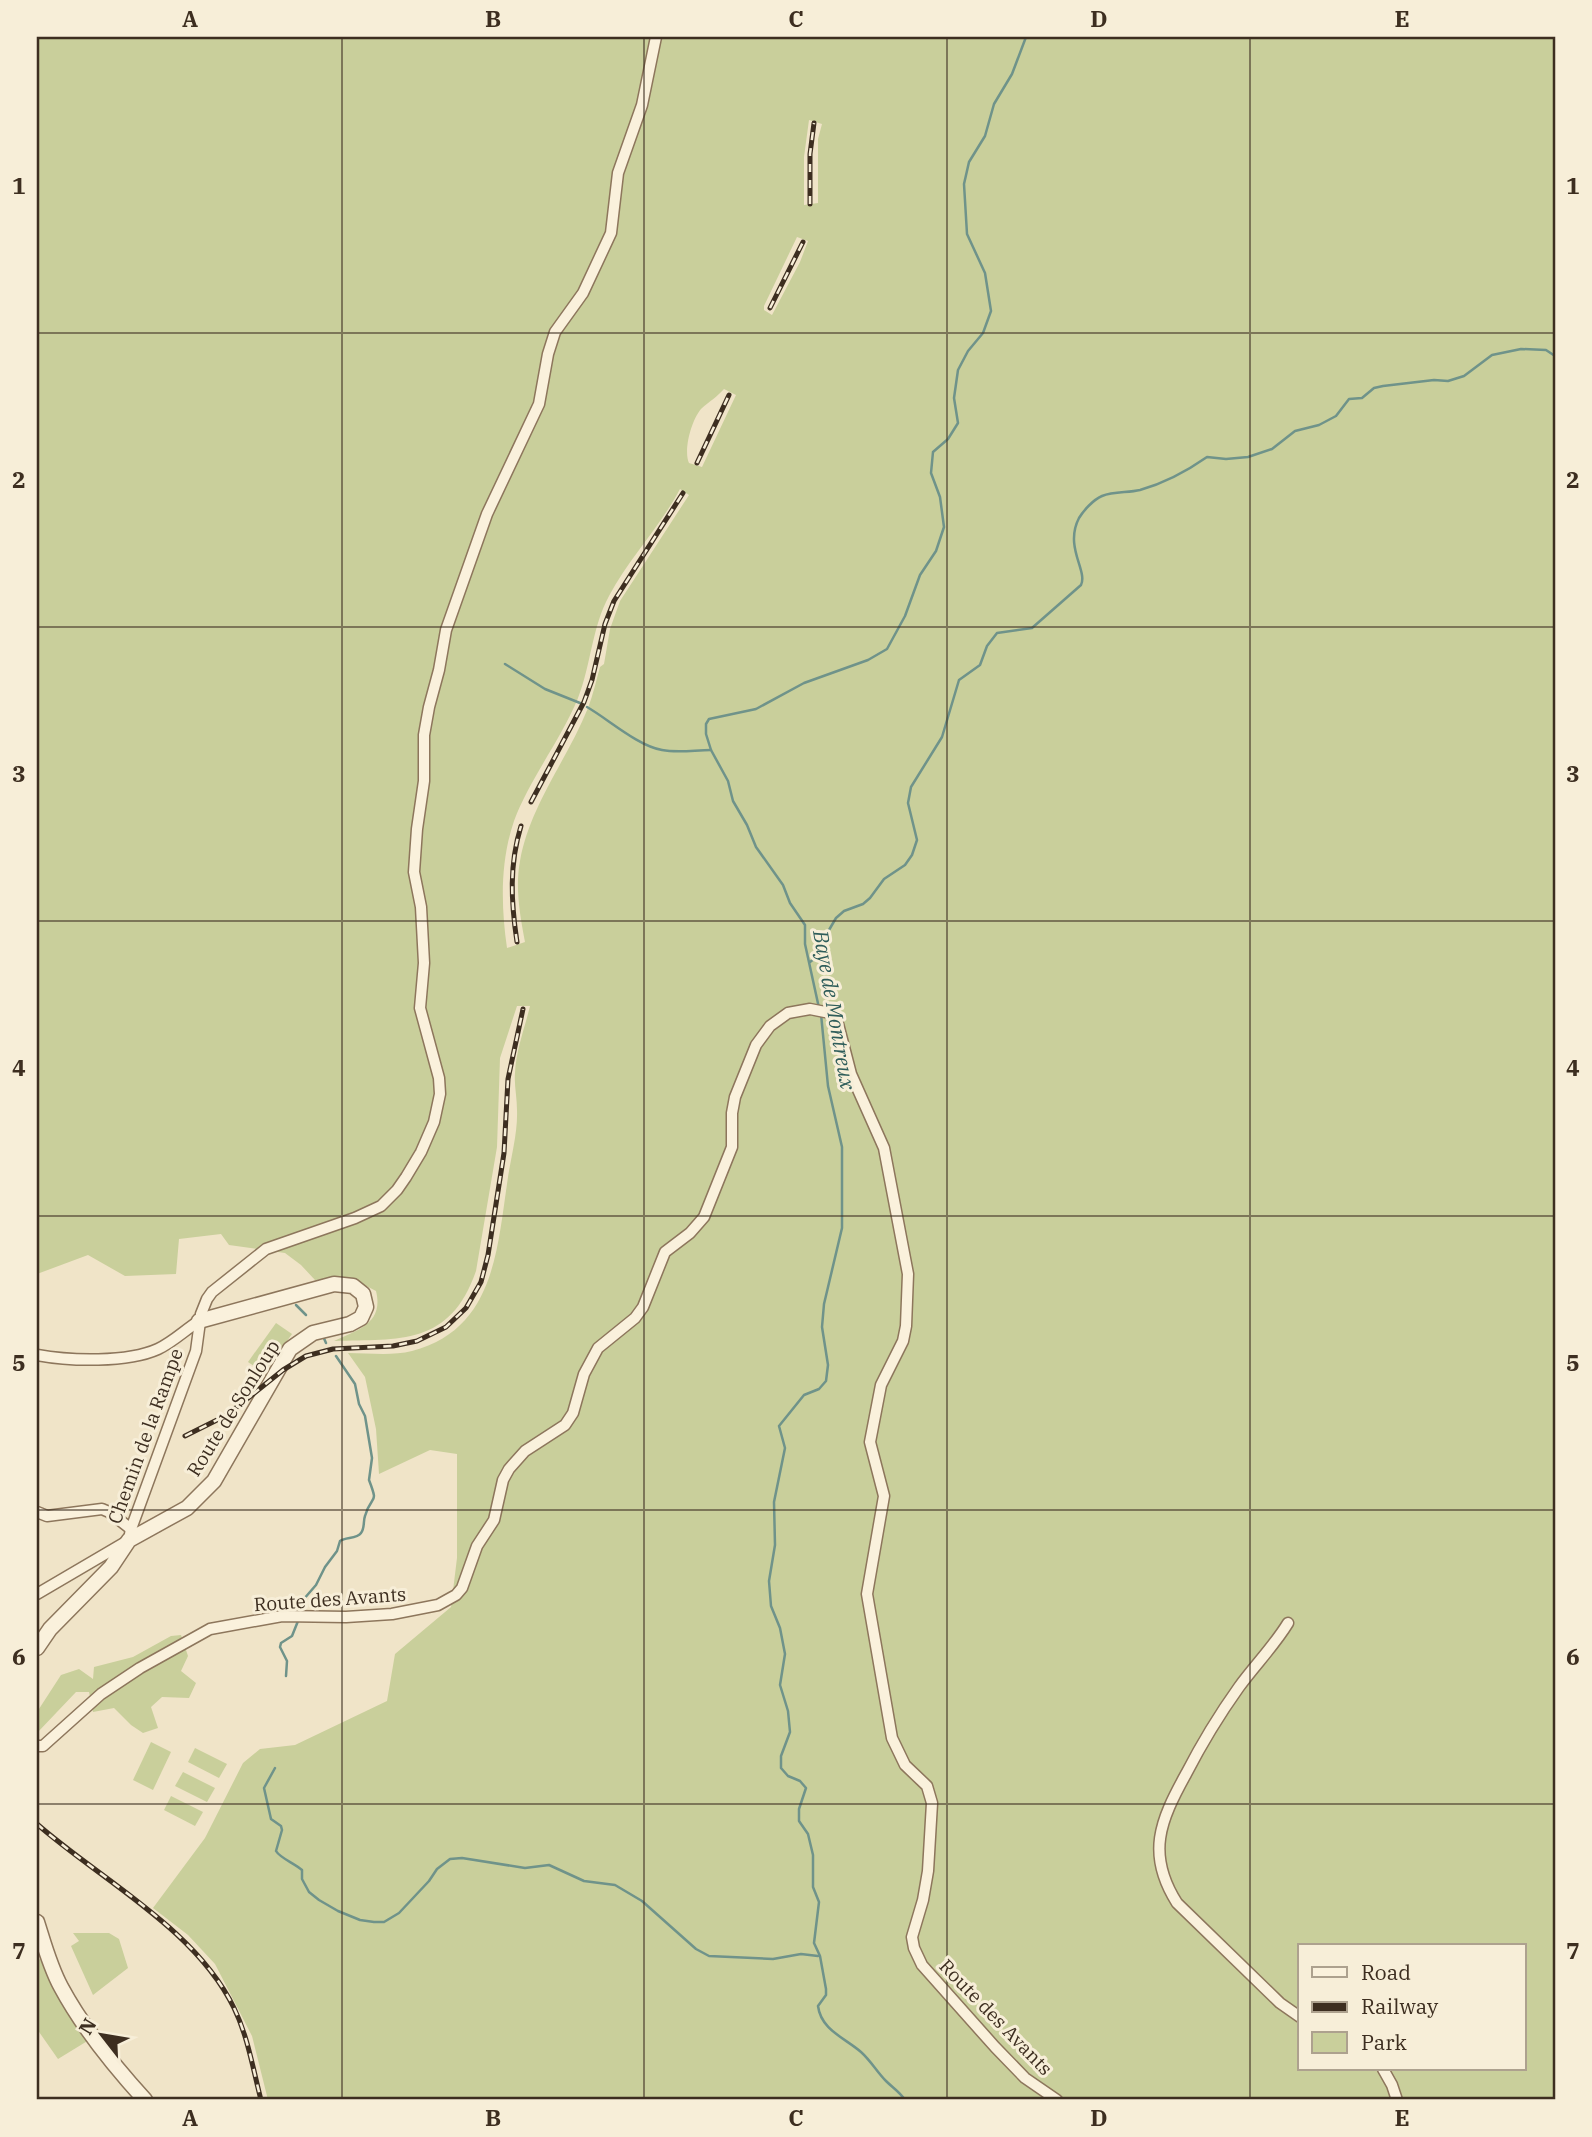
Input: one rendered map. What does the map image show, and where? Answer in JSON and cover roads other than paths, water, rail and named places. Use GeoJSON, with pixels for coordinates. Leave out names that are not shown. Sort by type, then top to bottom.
{"type":"FeatureCollection","features":[{"type":"Feature","properties":{"kind":"street"},"geometry":{"type":"LineString","coordinates":[[199,1321],[209,1295],[266,1249],[355,1218],[390,1199],[421,1152],[431,1129],[440,1094],[439,1079],[420,1008],[424,963],[421,907],[414,872],[416,829],[424,781],[424,735],[429,707],[446,630],[490,507],[539,404],[555,332],[583,293],[611,233],[618,173],[642,106],[656,37]]}},
{"type":"Feature","properties":{"kind":"street","name":"Route des Avants"},"geometry":{"type":"LineString","coordinates":[[37,1746],[43,1746],[101,1694],[140,1668],[210,1629],[282,1616],[346,1617],[392,1614],[438,1605],[456,1595],[462,1588],[477,1546],[494,1521],[503,1480],[509,1469],[525,1451],[557,1432],[569,1419],[578,1401],[584,1374],[598,1348],[635,1318],[643,1307],[666,1252],[690,1233],[704,1217],[732,1147],[735,1097],[756,1045],[780,1017],[796,1010],[818,1009],[830,1013],[838,1024],[851,1074],[884,1148],[908,1274],[907,1315],[903,1340],[881,1385],[870,1442],[884,1496],[867,1594],[892,1738],[905,1765],[927,1786],[932,1803],[928,1871],[912,1937],[914,1948],[922,1965],[995,2047],[1025,2078],[1057,2100]]}},
{"type":"Feature","properties":{"kind":"street","name":"Route de Sonloup"},"geometry":{"type":"LineString","coordinates":[[37,1355],[78,1359],[148,1353],[170,1342],[199,1321],[334,1284],[353,1286],[361,1292],[366,1301],[364,1313],[358,1321],[313,1333],[290,1349],[222,1471],[206,1491],[187,1508]]}},
{"type":"Feature","properties":{"kind":"street","name":"Chemin de la Rampe"},"geometry":{"type":"LineString","coordinates":[[130,1534],[196,1351],[200,1333],[199,1321]]}},
{"type":"Feature","properties":{"kind":"street","name":"Chemin de la Rampe"},"geometry":{"type":"LineString","coordinates":[[130,1534],[187,1508]]}},
{"type":"Feature","properties":{"kind":"street"},"geometry":{"type":"LineString","coordinates":[[37,1512],[47,1516],[102,1509],[109,1512],[130,1534]]}},
{"type":"Feature","properties":{"kind":"street"},"geometry":{"type":"LineString","coordinates":[[37,1594],[130,1534]]}},
{"type":"Feature","properties":{"kind":"street"},"geometry":{"type":"LineString","coordinates":[[37,1648],[50,1629],[111,1567],[130,1534]]}},
{"type":"Feature","properties":{"kind":"street"},"geometry":{"type":"LineString","coordinates":[[1288,1623],[1201,1744],[1164,1817],[1158,1852],[1165,1883],[1177,1903],[1280,2003],[1298,2016]]}},
{"type":"Feature","properties":{"kind":"street"},"geometry":{"type":"LineString","coordinates":[[37,1922],[60,1986],[97,2041],[142,2098]]}},
{"type":"Feature","properties":{"kind":"street"},"geometry":{"type":"LineString","coordinates":[[1384,2070],[1397,2100]]}},
{"type":"Feature","properties":{"kind":"waterway","name":"Baye de Montreux"},"geometry":{"type":"LineString","coordinates":[[819,1008],[805,944],[805,925],[790,903],[783,885],[756,847],[733,801],[728,781],[711,750],[706,724],[709,719],[756,709],[804,683],[868,660],[887,649],[905,616],[920,575],[936,551],[944,527],[940,497],[931,473],[933,452],[948,439],[958,423],[954,398],[958,370],[968,351],[983,333],[991,311],[985,273],[967,234],[964,184],[969,162],[985,136],[994,104],[1012,74],[1026,37]]}},
{"type":"Feature","properties":{"kind":"waterway"},"geometry":{"type":"LineString","coordinates":[[810,962],[824,951],[829,930],[836,918],[844,911],[863,904],[884,879],[905,865],[912,855],[917,840],[908,803],[911,787],[942,737],[959,680],[980,665],[987,646],[997,633],[1032,628],[1081,585],[1082,573],[1075,548],[1075,529],[1079,518],[1092,503],[1107,494],[1140,490],[1158,484],[1207,457],[1248,457],[1272,449],[1295,431],[1319,425],[1336,416],[1349,399],[1362,398],[1374,388],[1434,380],[1448,381],[1464,376],[1492,355],[1521,349],[1546,350],[1555,356]]}},
{"type":"Feature","properties":{"kind":"waterway"},"geometry":{"type":"LineString","coordinates":[[505,664],[545,689],[580,703]]}},
{"type":"Feature","properties":{"kind":"waterway"},"geometry":{"type":"LineString","coordinates":[[587,707],[633,738],[653,747],[674,751],[711,750]]}},
{"type":"Feature","properties":{"kind":"waterway","name":"Baye de Montreux"},"geometry":{"type":"LineString","coordinates":[[821,1014],[828,1086],[842,1147],[842,1228],[824,1304],[822,1327],[828,1365],[826,1381],[819,1389],[804,1395],[779,1426],[785,1448],[774,1502],[775,1545],[769,1581],[771,1606],[780,1628],[785,1654],[780,1685],[788,1711],[790,1732],[781,1756],[781,1768],[806,1788],[799,1809],[799,1821],[808,1834],[813,1855],[813,1887],[819,1902],[814,1943],[820,1956],[826,1989],[826,1995],[818,2006],[820,2014],[829,2027],[861,2052],[905,2100]]}},
{"type":"Feature","properties":{"kind":"waterway"},"geometry":{"type":"LineString","coordinates":[[296,1305],[306,1315]]}},
{"type":"Feature","properties":{"kind":"waterway"},"geometry":{"type":"LineString","coordinates":[[323,1336],[326,1343]]}},
{"type":"Feature","properties":{"kind":"waterway"},"geometry":{"type":"LineString","coordinates":[[300,1611],[303,1600],[316,1585],[337,1551],[340,1541],[361,1533],[374,1497],[369,1480],[372,1458],[365,1416],[359,1404],[355,1384],[336,1356]]}},
{"type":"Feature","properties":{"kind":"waterway"},"geometry":{"type":"LineString","coordinates":[[286,1676],[287,1661],[280,1647],[281,1643],[292,1636],[298,1621]]}},
{"type":"Feature","properties":{"kind":"waterway"},"geometry":{"type":"LineString","coordinates":[[275,1768],[264,1788],[271,1819],[281,1826],[282,1830],[276,1851],[302,1870],[302,1879],[309,1892],[338,1911],[360,1920],[384,1922],[399,1913],[437,1869],[450,1859],[462,1858],[525,1868],[549,1865],[584,1881],[615,1885],[642,1901],[696,1949],[709,1956],[773,1959],[801,1954],[818,1956]]}},
{"type":"Feature","properties":{"kind":"railway"},"geometry":{"type":"LineString","coordinates":[[810,204],[810,154],[814,123]]}},
{"type":"Feature","properties":{"kind":"railway"},"geometry":{"type":"LineString","coordinates":[[770,308],[803,242]]}},
{"type":"Feature","properties":{"kind":"railway"},"geometry":{"type":"LineString","coordinates":[[697,463],[729,395]]}},
{"type":"Feature","properties":{"kind":"railway"},"geometry":{"type":"LineString","coordinates":[[531,802],[584,702],[614,601],[683,493]]}},
{"type":"Feature","properties":{"kind":"railway"},"geometry":{"type":"LineString","coordinates":[[517,942],[512,884],[514,855],[521,826]]}},
{"type":"Feature","properties":{"kind":"railway"},"geometry":{"type":"LineString","coordinates":[[185,1436],[227,1415],[283,1370],[306,1356],[333,1349],[393,1346],[417,1341],[446,1327],[466,1308],[481,1282],[488,1255],[504,1153],[508,1079],[523,1009]]}},
{"type":"Feature","properties":{"kind":"railway"},"geometry":{"type":"LineString","coordinates":[[37,1824],[145,1907],[196,1954],[217,1980],[234,2008],[250,2053],[261,2100]]}}]}
